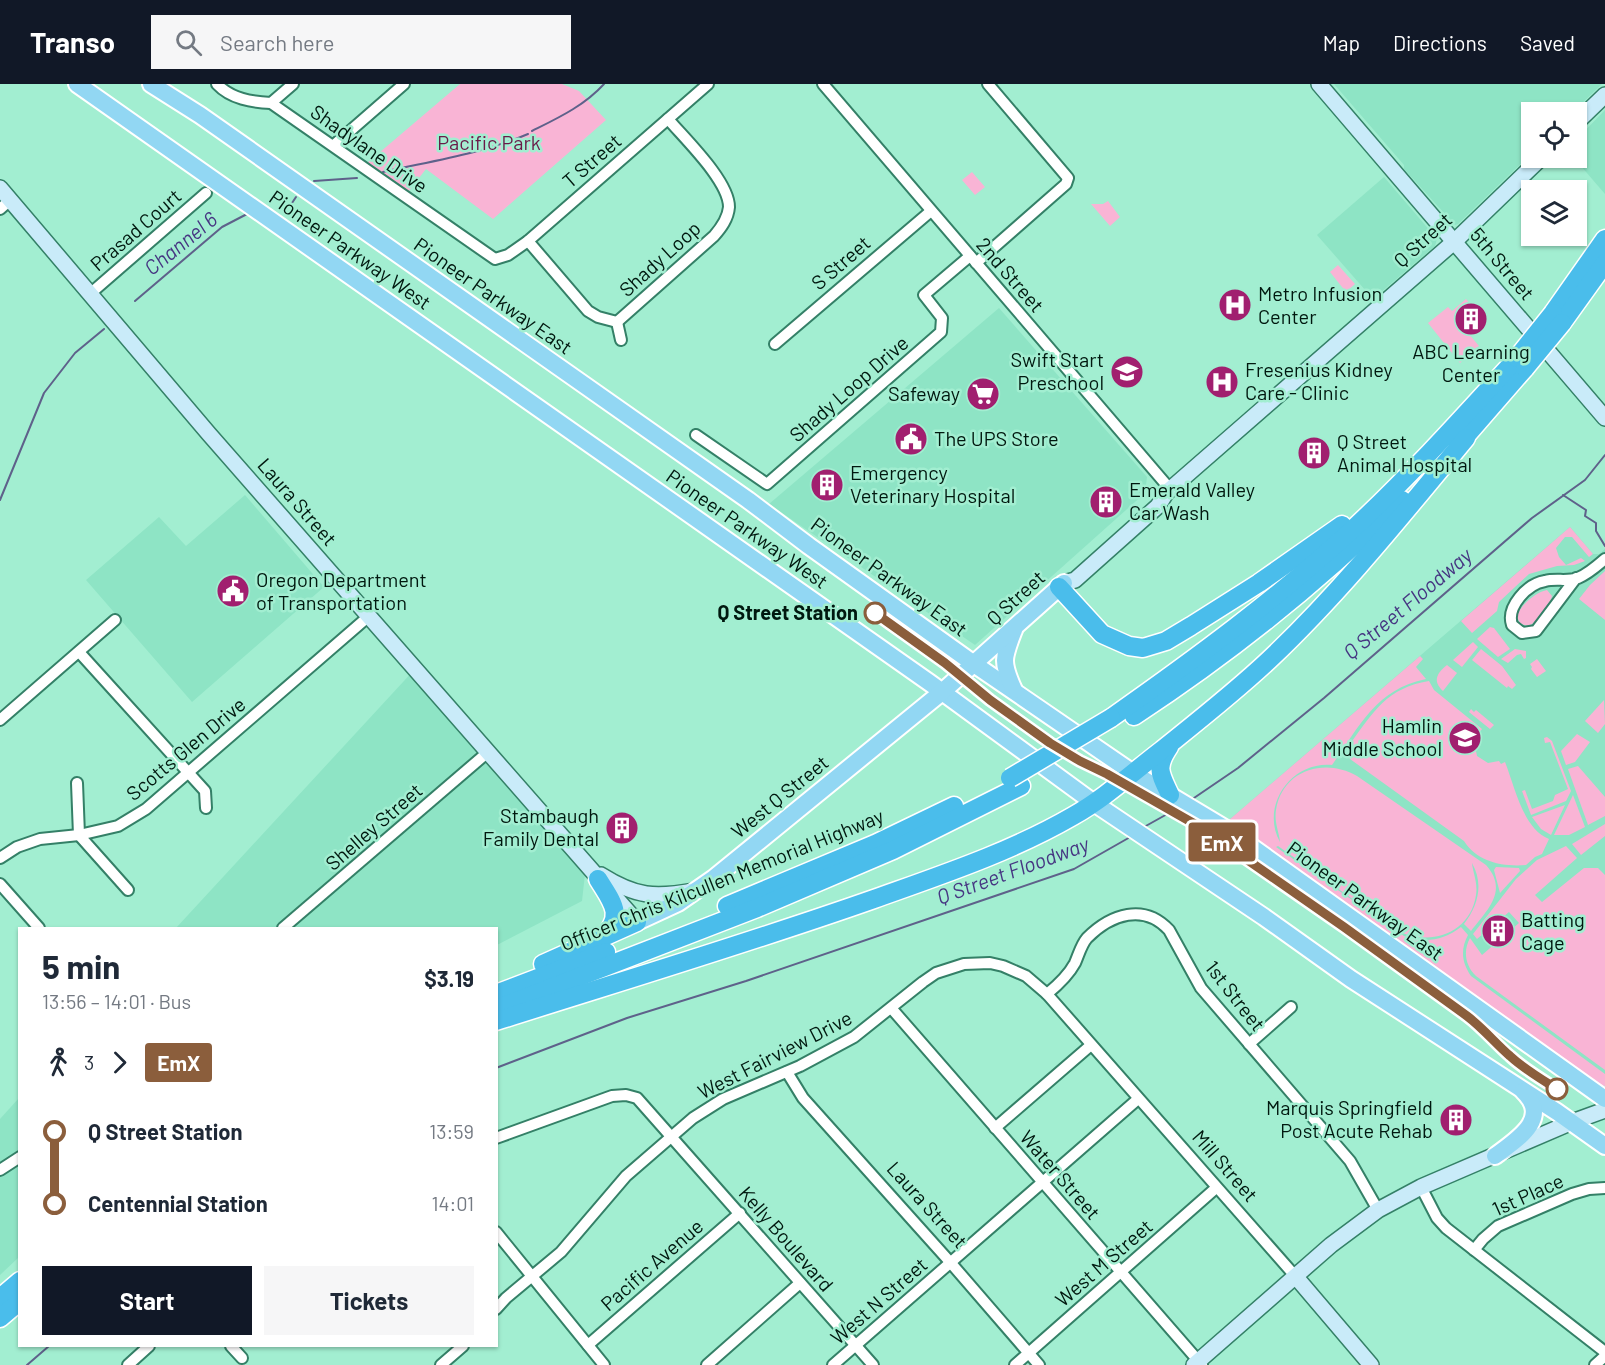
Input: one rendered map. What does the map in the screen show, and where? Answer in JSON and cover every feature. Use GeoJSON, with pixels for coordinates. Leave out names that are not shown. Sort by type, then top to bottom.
{"type":"FeatureCollection","features":[{"type":"Feature","properties":{"kind":"highway","name":"Officer Chris Kilcullen Memorial Highway"},"geometry":{"type":"LineString","coordinates":[[1558,318],[1605,239]]}},
{"type":"Feature","properties":{"kind":"highway","name":"Officer Chris Kilcullen Memorial Highway"},"geometry":{"type":"LineString","coordinates":[[498,1008],[778,899],[893,850],[1015,782],[1205,668],[1284,607],[1378,524],[1521,363],[1605,263]]}},
{"type":"Feature","properties":{"kind":"highway"},"geometry":{"type":"LineString","coordinates":[[1062,585],[1102,634],[1114,641],[1143,648],[1166,641],[1259,583],[1347,521],[1460,432]]}},
{"type":"Feature","properties":{"kind":"highway"},"geometry":{"type":"LineString","coordinates":[[498,1020],[837,912],[964,867],[1045,831],[1094,803],[1226,699],[1269,660],[1386,536],[1460,432]]}},
{"type":"Feature","properties":{"kind":"highway"},"geometry":{"type":"LineString","coordinates":[[1170,795],[1160,760],[1173,741]]}},
{"type":"Feature","properties":{"kind":"highway","name":"Officer Chris Kilcullen Memorial Highway"},"geometry":{"type":"LineString","coordinates":[[498,993],[748,898],[1015,782]]}},
{"type":"Feature","properties":{"kind":"highway"},"geometry":{"type":"LineString","coordinates":[[592,872],[616,914],[615,924],[603,937]]}},
{"type":"Feature","properties":{"kind":"highway"},"geometry":{"type":"LineString","coordinates":[[498,984],[637,922]]}},
{"type":"Feature","properties":{"kind":"highway"},"geometry":{"type":"LineString","coordinates":[[0,1298],[18,1283]]}},
{"type":"Feature","properties":{"kind":"highway"},"geometry":{"type":"LineString","coordinates":[[0,1318],[18,1303]]}},
{"type":"Feature","properties":{"kind":"main road","name":"Pioneer Parkway West"},"geometry":{"type":"LineString","coordinates":[[77,84],[942,692],[1094,803],[1351,979],[1518,1086],[1605,1146]]}},
{"type":"Feature","properties":{"kind":"main road","name":"Pioneer Parkway East"},"geometry":{"type":"LineString","coordinates":[[152,84],[200,115],[748,500],[974,664],[1133,773],[1228,830],[1605,1099]]}},
{"type":"Feature","properties":{"kind":"main road","name":"Q Street"},"geometry":{"type":"LineString","coordinates":[[942,692],[1062,585]]}},
{"type":"Feature","properties":{"kind":"main road"},"geometry":{"type":"LineString","coordinates":[[1014,691],[1004,663],[1016,626]]}},
{"type":"Feature","properties":{"kind":"main road","name":"West Q Street"},"geometry":{"type":"LineString","coordinates":[[637,922],[698,891],[942,692]]}},
{"type":"Feature","properties":{"kind":"main road"},"geometry":{"type":"LineString","coordinates":[[1495,1156],[1516,1140],[1532,1122],[1533,1104],[1518,1086]]}},
{"type":"Feature","properties":{"kind":"street","name":"Shadylane Drive"},"geometry":{"type":"LineString","coordinates":[[218,84],[234,96],[255,102],[271,103],[495,259]]}},
{"type":"Feature","properties":{"kind":"street"},"geometry":{"type":"LineString","coordinates":[[271,103],[292,84]]}},
{"type":"Feature","properties":{"kind":"street"},"geometry":{"type":"LineString","coordinates":[[334,145],[404,84]]}},
{"type":"Feature","properties":{"kind":"street","name":"T Street"},"geometry":{"type":"LineString","coordinates":[[495,259],[508,255],[528,241],[708,84]]}},
{"type":"Feature","properties":{"kind":"street","name":"2nd Street"},"geometry":{"type":"LineString","coordinates":[[823,84],[1168,491]]}},
{"type":"Feature","properties":{"kind":"street"},"geometry":{"type":"LineString","coordinates":[[973,260],[1066,184],[1068,178],[988,84]]}},
{"type":"Feature","properties":{"kind":"street","name":"5th Street"},"geometry":{"type":"LineString","coordinates":[[1319,84],[1605,418]]}},
{"type":"Feature","properties":{"kind":"street"},"geometry":{"type":"LineString","coordinates":[[1587,112],[1605,95]]}},
{"type":"Feature","properties":{"kind":"street","name":"Shady Loop"},"geometry":{"type":"LineString","coordinates":[[528,241],[588,311],[598,317],[616,322],[714,236],[724,224],[729,210],[727,194],[719,180],[668,119]]}},
{"type":"Feature","properties":{"kind":"street","name":"Q Street"},"geometry":{"type":"LineString","coordinates":[[1062,585],[1075,580],[1158,506],[1168,491],[1455,241],[1531,168]]}},
{"type":"Feature","properties":{"kind":"street","name":"Prasad Court"},"geometry":{"type":"LineString","coordinates":[[91,293],[206,193]]}},
{"type":"Feature","properties":{"kind":"street","name":"Laura Street"},"geometry":{"type":"LineString","coordinates":[[3,199],[91,293],[209,434],[637,922]]}},
{"type":"Feature","properties":{"kind":"street","name":"S Street"},"geometry":{"type":"LineString","coordinates":[[775,344],[931,211]]}},
{"type":"Feature","properties":{"kind":"street","name":"Shady Loop Drive"},"geometry":{"type":"LineString","coordinates":[[696,435],[767,484],[941,332],[942,318],[924,295],[973,260]]}},
{"type":"Feature","properties":{"kind":"street"},"geometry":{"type":"LineString","coordinates":[[616,322],[621,340]]}},
{"type":"Feature","properties":{"kind":"street"},"geometry":{"type":"LineString","coordinates":[[1576,578],[1536,631],[1522,633],[1512,625],[1510,615],[1513,605],[1534,585],[1546,580],[1576,578],[1592,570],[1605,559]]}},
{"type":"Feature","properties":{"kind":"street","name":"Scotts Glen Drive"},"geometry":{"type":"LineString","coordinates":[[0,858],[17,847],[40,839],[79,835],[118,826],[146,809],[369,616]]}},
{"type":"Feature","properties":{"kind":"street"},"geometry":{"type":"LineString","coordinates":[[0,720],[115,620]]}},
{"type":"Feature","properties":{"kind":"street"},"geometry":{"type":"LineString","coordinates":[[79,652],[205,791],[206,808]]}},
{"type":"Feature","properties":{"kind":"street","name":"Shelley Street"},"geometry":{"type":"LineString","coordinates":[[284,927],[488,752]]}},
{"type":"Feature","properties":{"kind":"street"},"geometry":{"type":"LineString","coordinates":[[77,783],[79,835],[128,890]]}},
{"type":"Feature","properties":{"kind":"street"},"geometry":{"type":"LineString","coordinates":[[592,872],[627,890],[641,894],[657,896],[698,891]]}},
{"type":"Feature","properties":{"kind":"street"},"geometry":{"type":"LineString","coordinates":[[0,884],[38,927]]}},
{"type":"Feature","properties":{"kind":"street","name":"1st Street"},"geometry":{"type":"LineString","coordinates":[[1047,994],[1068,975],[1088,937],[1110,922],[1132,913],[1144,914],[1162,923],[1169,930],[1201,988],[1350,1161],[1378,1210]]}},
{"type":"Feature","properties":{"kind":"street","name":"West Fairview Drive"},"geometry":{"type":"LineString","coordinates":[[498,1307],[561,1252],[626,1176],[707,1108],[828,1053],[854,1037],[936,974],[950,968],[990,963],[1026,976],[1047,994]]}},
{"type":"Feature","properties":{"kind":"street","name":"Mill Street"},"geometry":{"type":"LineString","coordinates":[[1047,994],[1371,1365]]}},
{"type":"Feature","properties":{"kind":"street"},"geometry":{"type":"LineString","coordinates":[[1249,1044],[1291,1007]]}},
{"type":"Feature","properties":{"kind":"street","name":"Water Street"},"geometry":{"type":"LineString","coordinates":[[892,1009],[1122,1272],[1198,1364]]}},
{"type":"Feature","properties":{"kind":"street"},"geometry":{"type":"LineString","coordinates":[[995,1128],[1091,1045]]}},
{"type":"Feature","properties":{"kind":"street","name":"Laura Street"},"geometry":{"type":"LineString","coordinates":[[787,1072],[803,1098],[1039,1365]]}},
{"type":"Feature","properties":{"kind":"street","name":"Kelly Boulevard"},"geometry":{"type":"LineString","coordinates":[[498,1137],[612,1096],[626,1095],[637,1098],[645,1104],[873,1365]]}},
{"type":"Feature","properties":{"kind":"street","name":"West N Street"},"geometry":{"type":"LineString","coordinates":[[833,1365],[1138,1099]]}},
{"type":"Feature","properties":{"kind":"street"},"geometry":{"type":"LineString","coordinates":[[1198,1364],[1331,1245],[1378,1210],[1421,1187],[1605,1110]]}},
{"type":"Feature","properties":{"kind":"street"},"geometry":{"type":"LineString","coordinates":[[0,1170],[7,1168],[18,1159]]}},
{"type":"Feature","properties":{"kind":"street"},"geometry":{"type":"LineString","coordinates":[[1421,1187],[1442,1223],[1605,1354],[1595,1365]]}},
{"type":"Feature","properties":{"kind":"street","name":"West M Street"},"geometry":{"type":"LineString","coordinates":[[1015,1365],[1216,1188]]}},
{"type":"Feature","properties":{"kind":"street","name":"1st Place"},"geometry":{"type":"LineString","coordinates":[[1474,1250],[1498,1226],[1572,1194],[1589,1189],[1605,1188]]}},
{"type":"Feature","properties":{"kind":"street","name":"Pacific Avenue"},"geometry":{"type":"LineString","coordinates":[[588,1344],[740,1213]]}},
{"type":"Feature","properties":{"kind":"street"},"geometry":{"type":"LineString","coordinates":[[498,1235],[604,1365]]}},
{"type":"Feature","properties":{"kind":"street"},"geometry":{"type":"LineString","coordinates":[[707,1365],[800,1283]]}},
{"type":"Feature","properties":{"kind":"street"},"geometry":{"type":"LineString","coordinates":[[128,1365],[148,1347]]}},
{"type":"Feature","properties":{"kind":"street"},"geometry":{"type":"LineString","coordinates":[[232,1347],[242,1358]]}},
{"type":"Feature","properties":{"kind":"street"},"geometry":{"type":"LineString","coordinates":[[441,1365],[462,1347]]}},
{"type":"Feature","properties":{"kind":"shaded area"},"geometry":{"type":"Polygon","coordinates":[[[1334,84],[1602,84],[1583,102],[1521,102],[1521,164],[1458,224],[1455,225],[1404,169],[1404,165],[1334,84]]]}},
{"type":"Feature","properties":{"kind":"shaded area"},"geometry":{"type":"Polygon","coordinates":[[[1605,110],[1605,194],[1583,168],[1587,168],[1587,129],[1605,110]]]}},
{"type":"Feature","properties":{"kind":"shaded area"},"geometry":{"type":"Polygon","coordinates":[[[1384,177],[1437,239],[1435,246],[1373,299],[1317,235],[1384,177]]]}},
{"type":"Feature","properties":{"kind":"shaded area"},"geometry":{"type":"Polygon","coordinates":[[[999,308],[1147,477],[1145,493],[975,645],[769,504],[999,308]]]}},
{"type":"Feature","properties":{"kind":"shaded area"},"geometry":{"type":"Polygon","coordinates":[[[245,495],[324,587],[192,702],[86,580],[159,517],[186,546],[245,495]]]}},
{"type":"Feature","properties":{"kind":"shaded area","name":"Hamlin Middle School"},"geometry":{"type":"Polygon","coordinates":[[[1570,527],[1593,554],[1599,554],[1605,549],[1605,1086],[1229,820],[1570,527]]]}},
{"type":"Feature","properties":{"kind":"shaded area"},"geometry":{"type":"Polygon","coordinates":[[[415,669],[586,865],[582,901],[498,944],[498,927],[177,927],[415,669]]]}},
{"type":"Feature","properties":{"kind":"shaded area"},"geometry":{"type":"Polygon","coordinates":[[[18,1099],[18,1258],[0,1275],[0,1119],[18,1099]]]}},
{"type":"Feature","properties":{"kind":"green space","name":"Pacific Park"},"geometry":{"type":"Polygon","coordinates":[[[460,84],[562,84],[579,91],[606,120],[493,219],[426,169],[408,192],[366,164],[460,84]]]}},
{"type":"Feature","properties":{"kind":"green space"},"geometry":{"type":"Polygon","coordinates":[[[972,172],[985,187],[975,195],[962,180],[972,172]]]}},
{"type":"Feature","properties":{"kind":"green space"},"geometry":{"type":"Polygon","coordinates":[[[1108,201],[1120,217],[1110,226],[1091,204],[1103,204],[1108,201]]]}},
{"type":"Feature","properties":{"kind":"green space"},"geometry":{"type":"Polygon","coordinates":[[[1338,265],[1355,284],[1346,292],[1330,272],[1338,265]]]}},
{"type":"Feature","properties":{"kind":"green space"},"geometry":{"type":"Polygon","coordinates":[[[1466,299],[1471,305],[1462,312],[1471,323],[1463,327],[1479,346],[1460,363],[1428,323],[1448,307],[1452,311],[1466,299]]]}},
{"type":"Feature","properties":{"kind":"green space"},"geometry":{"type":"Polygon","coordinates":[[[1570,527],[1593,554],[1589,557],[1572,537],[1565,537],[1556,548],[1559,557],[1566,565],[1581,558],[1585,561],[1529,574],[1499,602],[1497,611],[1472,633],[1461,621],[1570,527]]]}},
{"type":"Feature","properties":{"kind":"green space"},"geometry":{"type":"Polygon","coordinates":[[[1605,571],[1605,620],[1579,599],[1605,571]]]}},
{"type":"Feature","properties":{"kind":"green space"},"geometry":{"type":"Polygon","coordinates":[[[1547,590],[1552,596],[1540,616],[1530,625],[1520,623],[1517,617],[1524,604],[1547,590]]]}},
{"type":"Feature","properties":{"kind":"green space"},"geometry":{"type":"Polygon","coordinates":[[[1490,627],[1494,628],[1510,649],[1498,657],[1477,639],[1490,627]]]}},
{"type":"Feature","properties":{"kind":"green space"},"geometry":{"type":"Polygon","coordinates":[[[1473,642],[1478,647],[1462,667],[1453,660],[1473,642]]]}},
{"type":"Feature","properties":{"kind":"green space"},"geometry":{"type":"Polygon","coordinates":[[[1481,649],[1502,666],[1516,685],[1512,689],[1508,686],[1507,688],[1472,660],[1481,649]]]}},
{"type":"Feature","properties":{"kind":"green space"},"geometry":{"type":"Polygon","coordinates":[[[1515,649],[1526,651],[1526,658],[1524,659],[1521,654],[1517,655],[1508,663],[1501,659],[1515,649]]]}},
{"type":"Feature","properties":{"kind":"green space"},"geometry":{"type":"Polygon","coordinates":[[[1420,656],[1423,659],[1416,667],[1426,679],[1394,691],[1381,701],[1360,724],[1332,765],[1304,770],[1283,788],[1277,801],[1274,814],[1275,828],[1280,842],[1276,810],[1280,796],[1296,777],[1319,768],[1345,770],[1486,865],[1496,883],[1496,892],[1489,908],[1471,931],[1464,924],[1473,910],[1478,895],[1478,879],[1472,863],[1476,895],[1472,909],[1465,920],[1446,934],[1434,937],[1408,935],[1396,930],[1278,846],[1276,847],[1404,936],[1419,940],[1440,938],[1461,927],[1468,935],[1463,956],[1471,976],[1605,1074],[1605,1086],[1598,1085],[1229,820],[1420,656]]]}},
{"type":"Feature","properties":{"kind":"green space"},"geometry":{"type":"Polygon","coordinates":[[[1537,659],[1546,671],[1537,677],[1530,664],[1537,659]]]}},
{"type":"Feature","properties":{"kind":"green space"},"geometry":{"type":"Polygon","coordinates":[[[1447,665],[1457,673],[1443,691],[1438,684],[1437,677],[1447,665]]]}},
{"type":"Feature","properties":{"kind":"green space"},"geometry":{"type":"Polygon","coordinates":[[[1429,681],[1434,690],[1482,729],[1475,746],[1477,756],[1488,763],[1505,762],[1526,817],[1540,834],[1549,839],[1542,854],[1526,865],[1500,864],[1476,854],[1464,841],[1350,759],[1348,752],[1350,744],[1374,711],[1402,689],[1429,681]]]}},
{"type":"Feature","properties":{"kind":"green space"},"geometry":{"type":"Polygon","coordinates":[[[1604,700],[1605,724],[1598,733],[1585,721],[1604,700]]]}},
{"type":"Feature","properties":{"kind":"green space"},"geometry":{"type":"Polygon","coordinates":[[[1471,709],[1474,712],[1476,710],[1494,725],[1490,729],[1469,712],[1471,709]]]}},
{"type":"Feature","properties":{"kind":"green space"},"geometry":{"type":"Polygon","coordinates":[[[1577,734],[1590,742],[1575,762],[1566,765],[1561,751],[1577,734]]]}},
{"type":"Feature","properties":{"kind":"green space"},"geometry":{"type":"Polygon","coordinates":[[[1547,737],[1552,741],[1571,791],[1566,801],[1531,815],[1522,791],[1525,790],[1532,809],[1553,801],[1555,795],[1568,789],[1550,742],[1545,743],[1544,738],[1547,737]]]}},
{"type":"Feature","properties":{"kind":"green space"},"geometry":{"type":"Polygon","coordinates":[[[1578,766],[1605,797],[1605,816],[1588,825],[1568,769],[1578,766]]]}},
{"type":"Feature","properties":{"kind":"green space"},"geometry":{"type":"Polygon","coordinates":[[[1573,795],[1585,827],[1569,835],[1554,835],[1573,795]]]}},
{"type":"Feature","properties":{"kind":"green space"},"geometry":{"type":"Polygon","coordinates":[[[1565,805],[1551,835],[1541,829],[1532,817],[1565,805]]]}},
{"type":"Feature","properties":{"kind":"green space"},"geometry":{"type":"Polygon","coordinates":[[[1605,824],[1605,836],[1581,855],[1572,844],[1605,824]]]}},
{"type":"Feature","properties":{"kind":"green space"},"geometry":{"type":"Polygon","coordinates":[[[1566,846],[1577,858],[1535,895],[1542,902],[1584,868],[1598,868],[1605,875],[1605,1070],[1476,976],[1466,958],[1466,948],[1470,938],[1482,955],[1519,923],[1509,912],[1477,939],[1473,934],[1516,879],[1537,860],[1566,846]]]}},
{"type":"Feature","properties":{"kind":"green space"},"geometry":{"type":"Polygon","coordinates":[[[1496,867],[1519,868],[1520,871],[1500,893],[1494,870],[1496,867]]]}},
{"type":"Feature","properties":{"kind":"waterway","name":"Channel 6"},"geometry":{"type":"LineString","coordinates":[[532,131],[579,105],[604,84]]}},
{"type":"Feature","properties":{"kind":"waterway","name":"Channel 6"},"geometry":{"type":"LineString","coordinates":[[383,172],[474,152],[528,134]]}},
{"type":"Feature","properties":{"kind":"waterway","name":"Channel 6"},"geometry":{"type":"LineString","coordinates":[[314,181],[357,178]]}},
{"type":"Feature","properties":{"kind":"waterway","name":"Channel 6"},"geometry":{"type":"LineString","coordinates":[[290,206],[296,197]]}},
{"type":"Feature","properties":{"kind":"waterway","name":"Channel 6"},"geometry":{"type":"LineString","coordinates":[[135,301],[222,227],[247,214]]}},
{"type":"Feature","properties":{"kind":"waterway","name":"Channel 6"},"geometry":{"type":"LineString","coordinates":[[0,500],[44,393],[75,353],[104,329]]}},
{"type":"Feature","properties":{"kind":"waterway","name":"Q Street Floodway"},"geometry":{"type":"LineString","coordinates":[[1191,800],[1238,768],[1324,698],[1532,518],[1585,480],[1605,455]]}},
{"type":"Feature","properties":{"kind":"waterway"},"geometry":{"type":"LineString","coordinates":[[1563,495],[1586,510],[1585,516],[1596,523],[1596,531],[1605,546]]}},
{"type":"Feature","properties":{"kind":"waterway","name":"Q Street Floodway"},"geometry":{"type":"LineString","coordinates":[[1144,827],[1178,808]]}},
{"type":"Feature","properties":{"kind":"waterway","name":"Q Street Floodway"},"geometry":{"type":"LineString","coordinates":[[498,1067],[627,1018],[746,981],[1074,869],[1132,836]]}},
{"type":"Feature","properties":{"kind":"waterway","name":"Q Street Floodway"},"geometry":{"type":"LineString","coordinates":[[27,1365],[48,1347]]}},
{"type":"Feature","properties":{"kind":"bus line","name":"EmX"},"geometry":{"type":"LineString","coordinates":[[875,613],[1050,743],[1156,801],[1237,852],[1482,1027],[1509,1055],[1557,1089]]}},
{"type":"Feature","properties":{"kind":"place","name":"Metro Infusion Center"},"geometry":{"type":"Point","coordinates":[1235,305]}},
{"type":"Feature","properties":{"kind":"place","name":"ABC Learning Center"},"geometry":{"type":"Point","coordinates":[1471,319]}},
{"type":"Feature","properties":{"kind":"place","name":"Swift Start Preschool"},"geometry":{"type":"Point","coordinates":[1127,372]}},
{"type":"Feature","properties":{"kind":"place","name":"Fresenius Kidney Care - Clinic"},"geometry":{"type":"Point","coordinates":[1222,382]}},
{"type":"Feature","properties":{"kind":"place","name":"Safeway"},"geometry":{"type":"Point","coordinates":[983,394]}},
{"type":"Feature","properties":{"kind":"place","name":"The UPS Store"},"geometry":{"type":"Point","coordinates":[911,439]}},
{"type":"Feature","properties":{"kind":"place","name":"Q Street Animal Hospital"},"geometry":{"type":"Point","coordinates":[1314,453]}},
{"type":"Feature","properties":{"kind":"place","name":"Emergency Veterinary Hospital"},"geometry":{"type":"Point","coordinates":[827,485]}},
{"type":"Feature","properties":{"kind":"place","name":"Emerald Valley Car Wash"},"geometry":{"type":"Point","coordinates":[1106,502]}},
{"type":"Feature","properties":{"kind":"place","name":"Oregon Department of Transportation"},"geometry":{"type":"Point","coordinates":[233,591]}},
{"type":"Feature","properties":{"kind":"place","name":"Q Street Station"},"geometry":{"type":"Point","coordinates":[875,613]}},
{"type":"Feature","properties":{"kind":"place","name":"Hamlin Middle School"},"geometry":{"type":"Point","coordinates":[1465,738]}},
{"type":"Feature","properties":{"kind":"place","name":"Stambaugh Family Dental"},"geometry":{"type":"Point","coordinates":[622,828]}},
{"type":"Feature","properties":{"kind":"place","name":"Batting Cage"},"geometry":{"type":"Point","coordinates":[1498,931]}},
{"type":"Feature","properties":{"kind":"place","name":"Marquis Springfield Post Acute Rehab"},"geometry":{"type":"Point","coordinates":[1456,1120]}}]}
